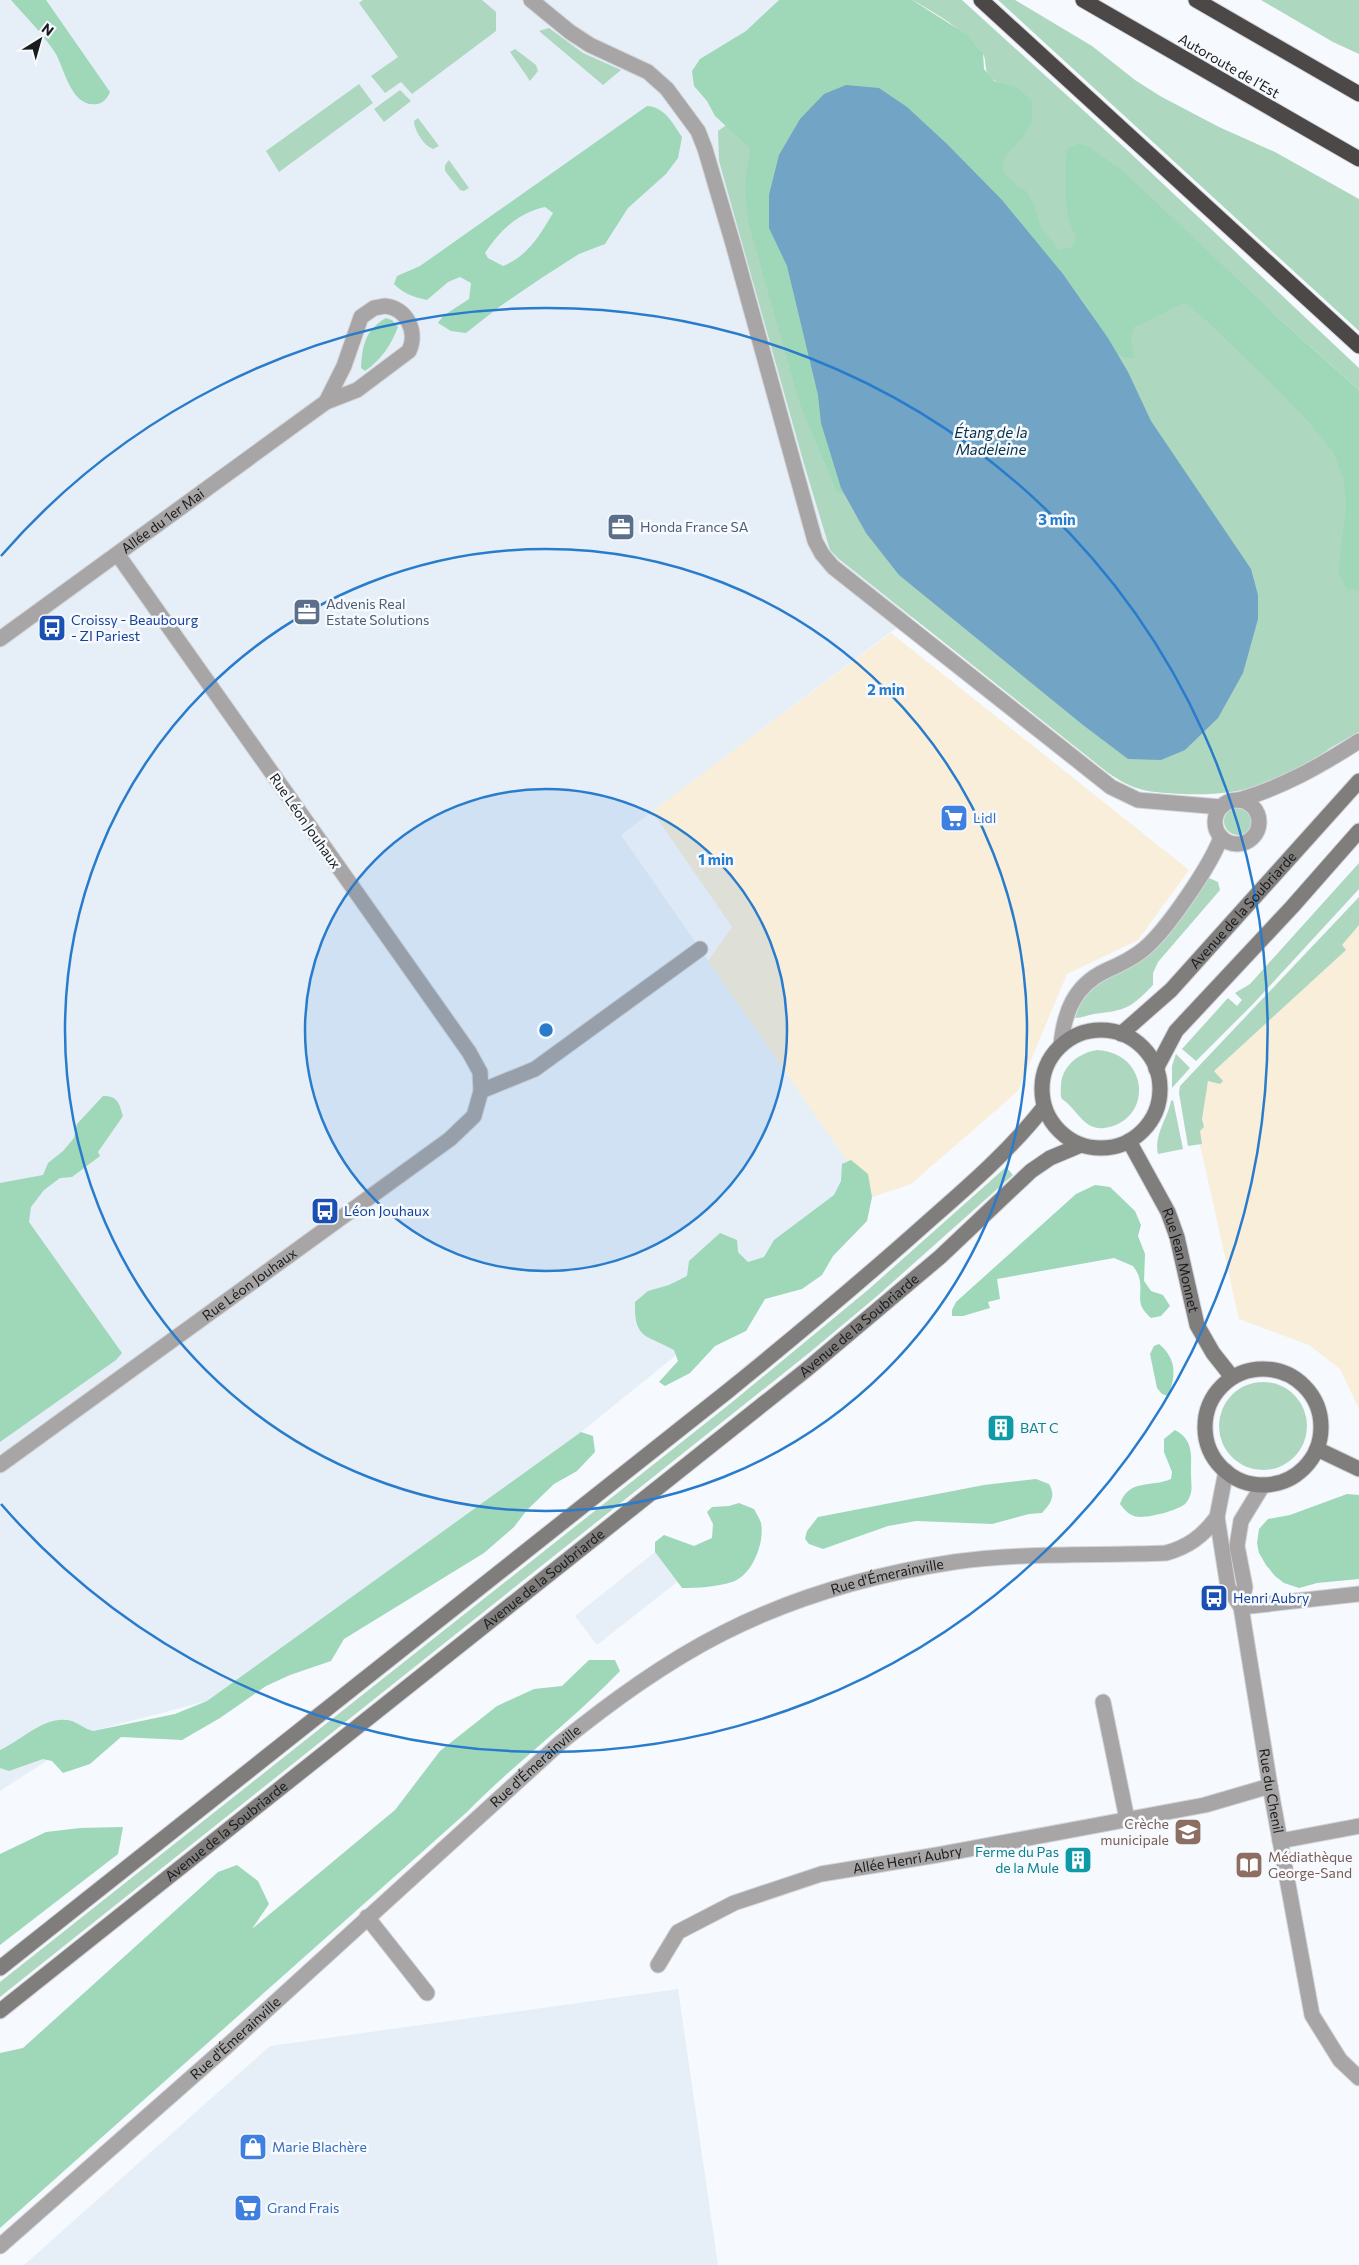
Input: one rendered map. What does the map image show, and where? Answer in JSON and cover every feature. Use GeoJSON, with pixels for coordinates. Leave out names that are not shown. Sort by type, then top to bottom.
{"type":"FeatureCollection","features":[{"type":"Feature","properties":{"kind":"highway"},"geometry":{"type":"LineString","coordinates":[[981,0],[1359,346]]}},
{"type":"Feature","properties":{"kind":"highway","name":"Autoroute de l’Est"},"geometry":{"type":"LineString","coordinates":[[1083,0],[1359,159]]}},
{"type":"Feature","properties":{"kind":"highway"},"geometry":{"type":"LineString","coordinates":[[1196,0],[1359,94]]}},
{"type":"Feature","properties":{"kind":"street"},"geometry":{"type":"LineString","coordinates":[[531,0],[590,46],[648,72],[667,89],[698,131],[733,244],[815,541],[822,554],[833,566],[1111,788],[1138,800],[1220,808]]}},
{"type":"Feature","properties":{"kind":"street","name":"Allée du 1er Mai"},"geometry":{"type":"LineString","coordinates":[[0,639],[326,402],[357,390],[409,351],[412,344],[412,333],[410,322],[404,314],[394,307],[386,306],[374,308],[361,317],[344,366],[326,402]]}},
{"type":"Feature","properties":{"kind":"street","name":"Rue Léon Jouhaux"},"geometry":{"type":"LineString","coordinates":[[0,1465],[450,1139],[474,1116],[481,1091],[480,1072],[469,1052],[118,555]]}},
{"type":"Feature","properties":{"kind":"street"},"geometry":{"type":"LineString","coordinates":[[1239,800],[1252,805],[1258,818],[1257,832],[1247,842],[1240,844],[1233,843],[1221,836],[1215,819],[1220,808],[1226,803],[1282,786],[1309,772],[1359,741]]}},
{"type":"Feature","properties":{"kind":"street","name":"Avenue de la Soubriarde"},"geometry":{"type":"LineString","coordinates":[[1121,1034],[1171,990],[1359,781]]}},
{"type":"Feature","properties":{"kind":"street"},"geometry":{"type":"LineString","coordinates":[[1156,1070],[1164,1051],[1176,1031],[1292,907],[1359,831]]}},
{"type":"Feature","properties":{"kind":"street"},"geometry":{"type":"LineString","coordinates":[[1061,1045],[1066,1014],[1080,989],[1098,975],[1133,957],[1154,940],[1205,868],[1217,848],[1221,836]]}},
{"type":"Feature","properties":{"kind":"street"},"geometry":{"type":"LineString","coordinates":[[481,1091],[536,1068],[700,949]]}},
{"type":"Feature","properties":{"kind":"street"},"geometry":{"type":"LineString","coordinates":[[1108,1031],[1121,1034],[1136,1042],[1148,1054],[1156,1070],[1160,1086],[1156,1110],[1142,1131],[1129,1141],[1105,1148],[1081,1145],[1065,1136],[1052,1124],[1044,1107],[1041,1090],[1043,1074],[1050,1058],[1061,1045],[1083,1033],[1108,1031]]}},
{"type":"Feature","properties":{"kind":"street"},"geometry":{"type":"LineString","coordinates":[[0,1968],[720,1397],[838,1301],[985,1171],[1017,1140],[1044,1107]]}},
{"type":"Feature","properties":{"kind":"street","name":"Rue Jean Monnet"},"geometry":{"type":"LineString","coordinates":[[1129,1141],[1168,1212],[1198,1325],[1213,1353],[1232,1377]]}},
{"type":"Feature","properties":{"kind":"street","name":"Avenue de la Soubriarde"},"geometry":{"type":"LineString","coordinates":[[0,2011],[806,1370],[940,1257],[1031,1171],[1050,1158],[1081,1145]]}},
{"type":"Feature","properties":{"kind":"street"},"geometry":{"type":"LineString","coordinates":[[1269,1369],[1287,1374],[1303,1384],[1314,1398],[1320,1414],[1321,1432],[1317,1449],[1308,1463],[1296,1475],[1280,1482],[1263,1485],[1243,1481],[1226,1471],[1208,1446],[1205,1426],[1208,1407],[1218,1390],[1232,1377],[1250,1370],[1269,1369]]}},
{"type":"Feature","properties":{"kind":"street"},"geometry":{"type":"LineString","coordinates":[[1317,1449],[1359,1469]]}},
{"type":"Feature","properties":{"kind":"street","name":"Rue du Chenil"},"geometry":{"type":"LineString","coordinates":[[1226,1471],[1217,1517],[1228,1587],[1240,1606]]}},
{"type":"Feature","properties":{"kind":"street","name":"Rue du Chenil"},"geometry":{"type":"LineString","coordinates":[[1263,1485],[1241,1521],[1238,1546],[1244,1587],[1240,1606],[1270,1786],[1312,2015],[1340,2060],[1359,2078]]}},
{"type":"Feature","properties":{"kind":"street","name":"Rue d'Émerainville"},"geometry":{"type":"LineString","coordinates":[[0,2246],[226,2047],[560,1743],[596,1714],[673,1662],[722,1633],[763,1615],[844,1586],[954,1562],[1007,1557],[1166,1553],[1180,1550],[1196,1540],[1217,1517]]}},
{"type":"Feature","properties":{"kind":"street"},"geometry":{"type":"LineString","coordinates":[[1196,1540],[1217,1548],[1222,1552]]}},
{"type":"Feature","properties":{"kind":"street"},"geometry":{"type":"LineString","coordinates":[[1240,1606],[1359,1594]]}},
{"type":"Feature","properties":{"kind":"street"},"geometry":{"type":"LineString","coordinates":[[1103,1702],[1127,1819]]}},
{"type":"Feature","properties":{"kind":"street","name":"Allée Henri Aubry"},"geometry":{"type":"LineString","coordinates":[[658,1965],[678,1932],[734,1903],[821,1874],[1205,1805],[1270,1786]]}},
{"type":"Feature","properties":{"kind":"street"},"geometry":{"type":"LineString","coordinates":[[1280,1840],[1359,1826]]}},
{"type":"Feature","properties":{"kind":"street"},"geometry":{"type":"LineString","coordinates":[[367,1917],[427,1993]]}},
{"type":"Feature","properties":{"kind":"shaded area"},"geometry":{"type":"Polygon","coordinates":[[[0,0],[899,0],[919,611],[621,835],[872,1197],[581,1432],[207,1701],[93,1731],[0,1791],[0,0]]]}},
{"type":"Feature","properties":{"kind":"shaded area"},"geometry":{"type":"Polygon","coordinates":[[[891,633],[1189,870],[1138,940],[1067,974],[1018,1091],[911,1184],[872,1197],[708,961],[732,927],[652,811],[891,633]]]}},
{"type":"Feature","properties":{"kind":"shaded area"},"geometry":{"type":"Polygon","coordinates":[[[1359,917],[1359,1409],[1340,1369],[1309,1345],[1239,1319],[1194,1118],[1213,1071],[1359,917]]]}},
{"type":"Feature","properties":{"kind":"shaded area"},"geometry":{"type":"Polygon","coordinates":[[[655,1552],[677,1582],[597,1645],[575,1616],[655,1552]]]}},
{"type":"Feature","properties":{"kind":"shaded area"},"geometry":{"type":"Polygon","coordinates":[[[678,1989],[718,2265],[24,2265],[270,2046],[678,1989]]]}},
{"type":"Feature","properties":{"kind":"green space"},"geometry":{"type":"Polygon","coordinates":[[[11,0],[46,0],[110,92],[105,100],[97,104],[88,104],[75,94],[70,87],[56,54],[35,26],[11,0]]]}},
{"type":"Feature","properties":{"kind":"green space"},"geometry":{"type":"Polygon","coordinates":[[[363,0],[482,0],[496,12],[496,31],[412,94],[401,82],[385,93],[371,76],[398,57],[359,3],[363,0]]]}},
{"type":"Feature","properties":{"kind":"green space"},"geometry":{"type":"Polygon","coordinates":[[[779,0],[912,0],[966,34],[983,53],[984,69],[994,81],[1017,87],[1032,101],[1032,121],[1024,136],[1005,156],[1002,170],[1017,186],[1026,191],[1034,204],[1041,228],[1059,250],[1072,247],[1076,237],[1067,207],[1065,186],[1066,154],[1069,147],[1078,144],[1086,145],[1123,171],[1274,314],[1359,390],[1359,590],[1347,589],[1338,573],[1346,508],[1344,481],[1334,453],[1308,421],[1272,384],[1186,303],[1134,327],[1131,338],[1135,358],[1125,358],[1117,354],[1083,300],[1063,274],[1002,200],[947,144],[927,127],[846,85],[824,94],[800,119],[769,228],[787,266],[844,494],[837,492],[800,404],[749,225],[745,192],[751,149],[715,116],[707,101],[694,86],[692,71],[700,59],[746,31],[779,0]]]}},
{"type":"Feature","properties":{"kind":"green space"},"geometry":{"type":"Polygon","coordinates":[[[912,0],[962,0],[1127,150],[1359,368],[1359,390],[1274,314],[1066,154],[1066,161],[1359,443],[1359,732],[1327,750],[1296,772],[1249,789],[1216,794],[1160,793],[1142,790],[1126,784],[1107,772],[830,550],[719,161],[718,131],[854,35],[1029,126],[1003,84],[995,81],[987,73],[984,56],[974,43],[949,22],[912,0]]]}},
{"type":"Feature","properties":{"kind":"green space"},"geometry":{"type":"Polygon","coordinates":[[[998,0],[1015,0],[1092,46],[1135,80],[1160,96],[1219,127],[1275,152],[1359,199],[1359,331],[998,0]]]}},
{"type":"Feature","properties":{"kind":"green space"},"geometry":{"type":"Polygon","coordinates":[[[1261,0],[1359,0],[1359,54],[1333,42],[1261,0]]]}},
{"type":"Feature","properties":{"kind":"green space"},"geometry":{"type":"Polygon","coordinates":[[[549,28],[583,53],[621,70],[603,85],[539,31],[549,28]]]}},
{"type":"Feature","properties":{"kind":"green space"},"geometry":{"type":"Polygon","coordinates":[[[515,49],[536,65],[538,71],[530,81],[510,52],[515,49]]]}},
{"type":"Feature","properties":{"kind":"green space"},"geometry":{"type":"Polygon","coordinates":[[[359,84],[373,103],[279,172],[266,151],[359,84]]]}},
{"type":"Feature","properties":{"kind":"green space"},"geometry":{"type":"Polygon","coordinates":[[[400,90],[411,101],[384,122],[374,109],[400,90]]]}},
{"type":"Feature","properties":{"kind":"green space"},"geometry":{"type":"Polygon","coordinates":[[[647,106],[659,109],[664,113],[682,137],[678,158],[666,174],[628,208],[605,244],[579,254],[543,277],[499,307],[466,333],[451,331],[438,323],[443,316],[469,299],[471,283],[460,277],[448,282],[427,300],[409,295],[394,284],[397,276],[420,266],[647,106]],[[545,207],[526,213],[518,218],[503,230],[485,253],[488,258],[503,266],[520,257],[538,237],[553,213],[545,207]]]}},
{"type":"Feature","properties":{"kind":"green space"},"geometry":{"type":"Polygon","coordinates":[[[418,118],[439,146],[433,149],[423,141],[414,125],[414,121],[418,118]]]}},
{"type":"Feature","properties":{"kind":"green space"},"geometry":{"type":"Polygon","coordinates":[[[449,160],[469,188],[464,191],[460,190],[445,171],[445,165],[449,160]]]}},
{"type":"Feature","properties":{"kind":"green space"},"geometry":{"type":"Polygon","coordinates":[[[386,318],[392,320],[398,327],[385,352],[365,371],[361,368],[362,353],[366,339],[373,328],[386,318]]]}},
{"type":"Feature","properties":{"kind":"green space"},"geometry":{"type":"Polygon","coordinates":[[[1238,807],[1248,811],[1252,821],[1248,831],[1238,835],[1228,831],[1224,821],[1228,811],[1238,807]]]}},
{"type":"Feature","properties":{"kind":"green space"},"geometry":{"type":"Polygon","coordinates":[[[1359,863],[1359,889],[1253,1004],[1196,1061],[1182,1049],[1228,998],[1237,1006],[1242,1000],[1235,993],[1250,984],[1359,863]]]}},
{"type":"Feature","properties":{"kind":"green space"},"geometry":{"type":"Polygon","coordinates":[[[1207,877],[1218,882],[1220,890],[1158,962],[1153,973],[1153,985],[1139,999],[1127,1007],[1075,1018],[1085,990],[1115,974],[1207,877]]]}},
{"type":"Feature","properties":{"kind":"green space"},"geometry":{"type":"Polygon","coordinates":[[[1359,897],[1359,925],[1342,945],[1346,950],[1214,1071],[1223,1081],[1220,1084],[1208,1081],[1202,1119],[1204,1127],[1200,1131],[1202,1144],[1188,1146],[1179,1093],[1180,1086],[1359,897]]]}},
{"type":"Feature","properties":{"kind":"green space"},"geometry":{"type":"Polygon","coordinates":[[[1097,1050],[1115,1054],[1128,1063],[1136,1074],[1139,1088],[1138,1101],[1131,1114],[1120,1123],[1104,1128],[1092,1127],[1088,1124],[1062,1099],[1061,1094],[1062,1077],[1073,1061],[1084,1054],[1097,1050]]]}},
{"type":"Feature","properties":{"kind":"green space"},"geometry":{"type":"Polygon","coordinates":[[[1176,1054],[1190,1068],[1172,1088],[1172,1066],[1176,1054]]]}},
{"type":"Feature","properties":{"kind":"green space"},"geometry":{"type":"Polygon","coordinates":[[[103,1096],[112,1097],[117,1101],[123,1116],[98,1152],[100,1156],[72,1177],[60,1178],[44,1190],[31,1207],[29,1222],[122,1353],[116,1360],[0,1442],[0,1183],[43,1175],[48,1163],[63,1151],[74,1138],[77,1124],[103,1096]]]}},
{"type":"Feature","properties":{"kind":"green space"},"geometry":{"type":"Polygon","coordinates":[[[1173,1100],[1183,1149],[1158,1154],[1159,1133],[1173,1100]]]}},
{"type":"Feature","properties":{"kind":"green space"},"geometry":{"type":"Polygon","coordinates":[[[851,1160],[868,1174],[872,1197],[867,1221],[833,1256],[822,1275],[802,1289],[765,1299],[746,1331],[715,1346],[690,1373],[665,1386],[659,1382],[678,1361],[674,1350],[649,1338],[640,1330],[635,1314],[635,1302],[648,1291],[669,1285],[687,1276],[689,1261],[720,1233],[737,1240],[738,1252],[748,1262],[764,1257],[774,1240],[834,1195],[841,1181],[842,1164],[851,1160]]]}},
{"type":"Feature","properties":{"kind":"green space"},"geometry":{"type":"Polygon","coordinates":[[[1006,1167],[1013,1175],[876,1297],[809,1353],[0,1997],[0,1982],[731,1403],[869,1289],[1006,1167]]]}},
{"type":"Feature","properties":{"kind":"green space"},"geometry":{"type":"Polygon","coordinates":[[[1095,1185],[1110,1187],[1135,1211],[1141,1225],[1138,1236],[1145,1254],[1144,1281],[1151,1291],[1163,1295],[1170,1306],[1161,1316],[1151,1318],[1146,1313],[1142,1308],[1140,1299],[1139,1276],[1133,1266],[1114,1258],[997,1279],[1000,1299],[988,1302],[990,1308],[963,1316],[952,1316],[952,1310],[956,1302],[1076,1194],[1095,1185]]]}},
{"type":"Feature","properties":{"kind":"green space"},"geometry":{"type":"Polygon","coordinates":[[[1159,1344],[1172,1362],[1173,1375],[1168,1396],[1162,1394],[1157,1388],[1150,1354],[1154,1346],[1159,1344]]]}},
{"type":"Feature","properties":{"kind":"green space"},"geometry":{"type":"Polygon","coordinates":[[[1263,1382],[1280,1385],[1294,1395],[1304,1409],[1307,1426],[1304,1443],[1294,1457],[1280,1467],[1263,1470],[1246,1467],[1232,1457],[1222,1443],[1219,1426],[1222,1409],[1232,1395],[1246,1385],[1263,1382]]]}},
{"type":"Feature","properties":{"kind":"green space"},"geometry":{"type":"Polygon","coordinates":[[[1175,1430],[1186,1439],[1190,1449],[1192,1489],[1189,1499],[1177,1509],[1162,1514],[1146,1517],[1132,1515],[1120,1504],[1129,1490],[1141,1485],[1171,1479],[1172,1472],[1164,1452],[1164,1439],[1175,1430]]]}},
{"type":"Feature","properties":{"kind":"green space"},"geometry":{"type":"Polygon","coordinates":[[[581,1432],[593,1436],[595,1452],[577,1471],[554,1484],[527,1510],[514,1527],[484,1553],[344,1639],[331,1661],[290,1675],[266,1686],[220,1718],[182,1740],[121,1737],[90,1764],[63,1773],[52,1761],[43,1759],[9,1771],[0,1768],[0,1750],[43,1724],[62,1720],[72,1721],[93,1731],[175,1714],[207,1701],[581,1432]]]}},
{"type":"Feature","properties":{"kind":"green space"},"geometry":{"type":"Polygon","coordinates":[[[1036,1479],[1049,1484],[1052,1492],[1050,1503],[1042,1513],[1029,1514],[992,1524],[916,1521],[888,1526],[823,1549],[809,1544],[805,1539],[807,1531],[818,1517],[984,1485],[1036,1479]]]}},
{"type":"Feature","properties":{"kind":"green space"},"geometry":{"type":"Polygon","coordinates":[[[1347,1494],[1359,1495],[1359,1579],[1317,1583],[1299,1588],[1284,1583],[1275,1576],[1259,1553],[1257,1543],[1259,1529],[1268,1519],[1290,1515],[1347,1494]]]}},
{"type":"Feature","properties":{"kind":"green space"},"geometry":{"type":"Polygon","coordinates":[[[739,1503],[754,1509],[761,1523],[762,1531],[759,1549],[751,1566],[739,1579],[732,1582],[707,1587],[682,1588],[655,1552],[655,1542],[664,1535],[694,1546],[712,1538],[713,1524],[707,1512],[712,1507],[729,1506],[739,1503]]]}},
{"type":"Feature","properties":{"kind":"green space"},"geometry":{"type":"Polygon","coordinates":[[[589,1660],[615,1660],[620,1671],[467,1812],[0,2228],[0,2053],[23,2048],[218,1872],[237,1865],[258,1881],[269,1904],[252,1929],[395,1810],[440,1751],[497,1706],[534,1689],[562,1686],[589,1660]]]}},
{"type":"Feature","properties":{"kind":"green space"},"geometry":{"type":"Polygon","coordinates":[[[123,1827],[118,1854],[0,1945],[0,1854],[46,1832],[80,1828],[123,1827]]]}},
{"type":"Feature","properties":{"kind":"water","name":"Étang de la Madeleine"},"geometry":{"type":"Polygon","coordinates":[[[846,85],[879,88],[907,107],[947,144],[1002,200],[1063,274],[1108,338],[1128,372],[1151,421],[1251,569],[1258,595],[1258,619],[1243,673],[1218,718],[1185,750],[1161,760],[1128,759],[1083,725],[899,575],[866,533],[841,488],[821,423],[818,395],[787,266],[769,228],[769,195],[779,155],[800,119],[824,94],[846,85]]]}},
{"type":"Feature","properties":{"kind":"place","name":"Honda France SA"},"geometry":{"type":"Point","coordinates":[621,527]}},
{"type":"Feature","properties":{"kind":"place","name":"Advenis Real Estate Solutions"},"geometry":{"type":"Point","coordinates":[307,612]}},
{"type":"Feature","properties":{"kind":"place","name":"Croissy - Beaubourg - ZI Pariest"},"geometry":{"type":"Point","coordinates":[52,628]}},
{"type":"Feature","properties":{"kind":"place","name":"Lidl"},"geometry":{"type":"Point","coordinates":[954,818]}},
{"type":"Feature","properties":{"kind":"place","name":"Léon Jouhaux"},"geometry":{"type":"Point","coordinates":[325,1211]}},
{"type":"Feature","properties":{"kind":"place","name":"BAT C"},"geometry":{"type":"Point","coordinates":[1001,1428]}},
{"type":"Feature","properties":{"kind":"place","name":"Henri Aubry"},"geometry":{"type":"Point","coordinates":[1214,1598]}},
{"type":"Feature","properties":{"kind":"place","name":"Crèche municipale"},"geometry":{"type":"Point","coordinates":[1188,1832]}},
{"type":"Feature","properties":{"kind":"place","name":"Ferme du Pas de la Mule"},"geometry":{"type":"Point","coordinates":[1078,1860]}},
{"type":"Feature","properties":{"kind":"place","name":"Médiathèque George-Sand"},"geometry":{"type":"Point","coordinates":[1249,1865]}},
{"type":"Feature","properties":{"kind":"place","name":"Marie Blachère"},"geometry":{"type":"Point","coordinates":[253,2147]}},
{"type":"Feature","properties":{"kind":"place","name":"Grand Frais"},"geometry":{"type":"Point","coordinates":[248,2208]}}]}
